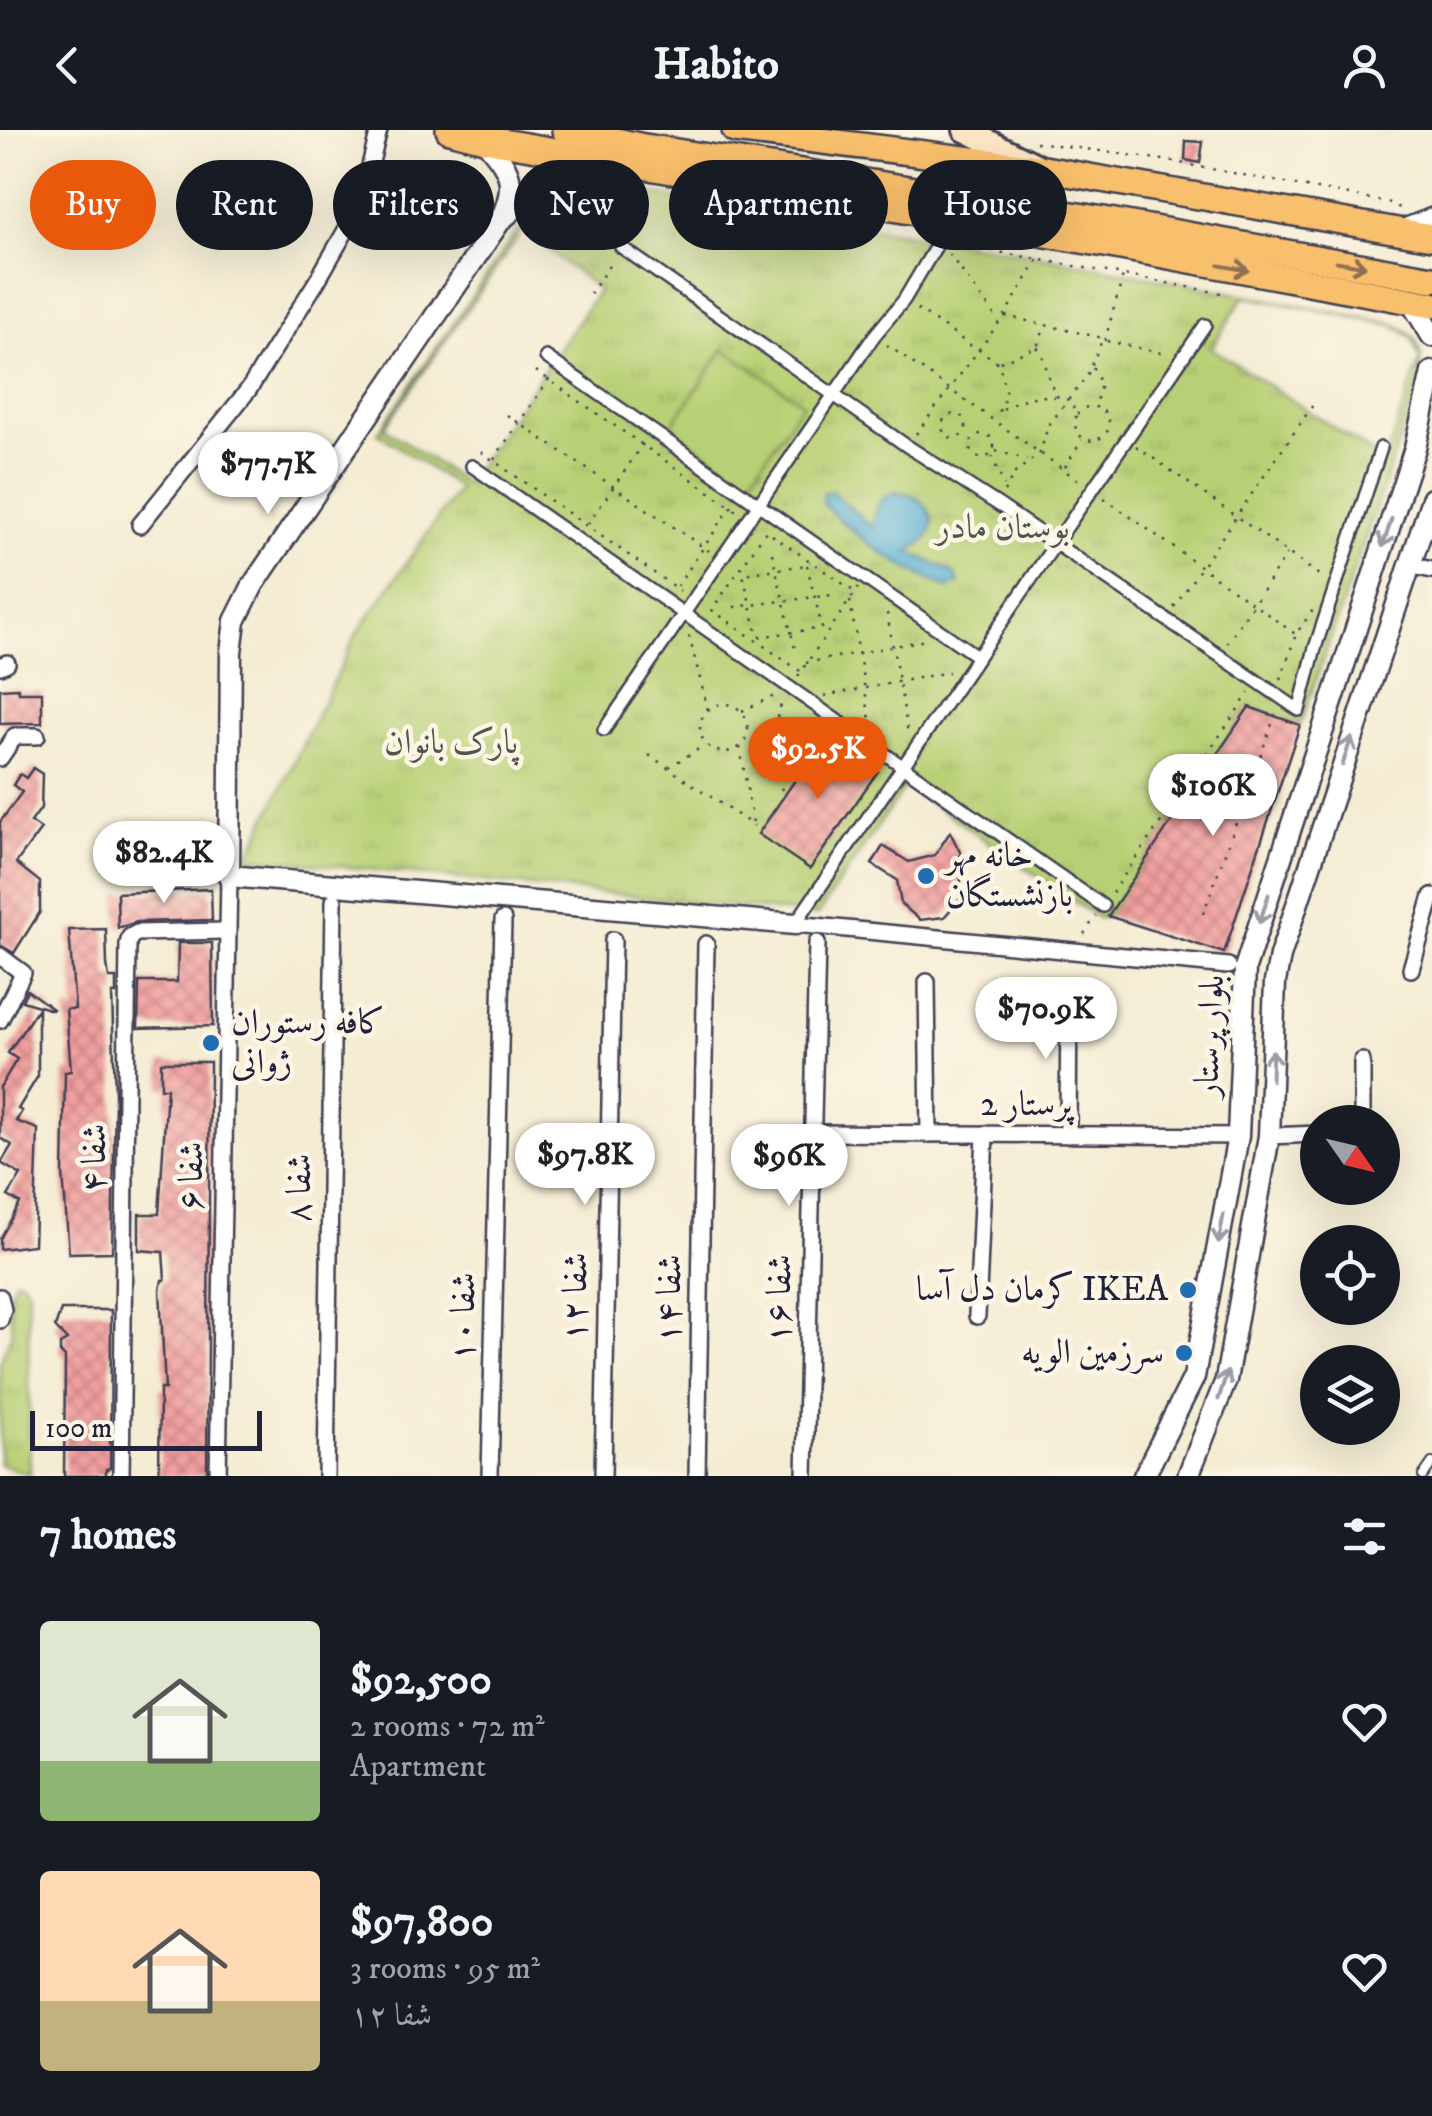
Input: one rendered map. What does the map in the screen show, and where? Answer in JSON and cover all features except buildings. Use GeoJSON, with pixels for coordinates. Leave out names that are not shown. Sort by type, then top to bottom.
{"type":"FeatureCollection","features":[{"type":"Feature","properties":{"kind":"main road"},"geometry":{"type":"LineString","coordinates":[[449,130],[484,140],[585,156],[1432,279]]}},
{"type":"Feature","properties":{"kind":"main road"},"geometry":{"type":"LineString","coordinates":[[565,130],[1102,232],[1421,302]]}},
{"type":"Feature","properties":{"kind":"main road"},"geometry":{"type":"LineString","coordinates":[[736,130],[979,160]]}},
{"type":"Feature","properties":{"kind":"main road"},"geometry":{"type":"LineString","coordinates":[[965,130],[1027,160]]}},
{"type":"Feature","properties":{"kind":"main road"},"geometry":{"type":"LineString","coordinates":[[585,156],[639,146]]}},
{"type":"Feature","properties":{"kind":"main road"},"geometry":{"type":"LineString","coordinates":[[1067,172],[1396,231],[1428,224]]}},
{"type":"Feature","properties":{"kind":"street"},"geometry":{"type":"LineString","coordinates":[[140,524],[248,389],[316,281],[345,232],[366,182],[378,130]]}},
{"type":"Feature","properties":{"kind":"street"},"geometry":{"type":"LineString","coordinates":[[484,140],[507,167],[512,185],[509,203],[253,584],[235,621],[231,652],[229,876],[1228,966]]}},
{"type":"Feature","properties":{"kind":"street"},"geometry":{"type":"LineString","coordinates":[[500,220],[562,168],[585,156]]}},
{"type":"Feature","properties":{"kind":"street"},"geometry":{"type":"LineString","coordinates":[[625,250],[1298,710],[1381,448]]}},
{"type":"Feature","properties":{"kind":"street"},"geometry":{"type":"LineString","coordinates":[[604,730],[874,336],[904,300],[934,250]]}},
{"type":"Feature","properties":{"kind":"street"},"geometry":{"type":"LineString","coordinates":[[1421,302],[1432,336]]}},
{"type":"Feature","properties":{"kind":"street"},"geometry":{"type":"LineString","coordinates":[[795,924],[1205,325]]}},
{"type":"Feature","properties":{"kind":"street"},"geometry":{"type":"LineString","coordinates":[[546,357],[947,636],[974,663]]}},
{"type":"Feature","properties":{"kind":"street","name":"بلوار پرستار"},"geometry":{"type":"LineString","coordinates":[[1144,1476],[1194,1377],[1238,1136],[1245,968],[1423,450],[1432,372]]}},
{"type":"Feature","properties":{"kind":"street"},"geometry":{"type":"LineString","coordinates":[[472,466],[1103,906]]}},
{"type":"Feature","properties":{"kind":"street","name":"بلوار پرستار"},"geometry":{"type":"LineString","coordinates":[[1189,1475],[1226,1380],[1269,1136],[1275,982],[1280,956],[1432,500]]}},
{"type":"Feature","properties":{"kind":"street"},"geometry":{"type":"LineString","coordinates":[[1410,564],[1432,570]]}},
{"type":"Feature","properties":{"kind":"street"},"geometry":{"type":"LineString","coordinates":[[0,758],[15,736],[37,736]]}},
{"type":"Feature","properties":{"kind":"street","name":"شفا ۶"},"geometry":{"type":"LineString","coordinates":[[218,1476],[225,930],[229,876]]}},
{"type":"Feature","properties":{"kind":"street"},"geometry":{"type":"LineString","coordinates":[[1411,969],[1432,896]]}},
{"type":"Feature","properties":{"kind":"street","name":"شفا ۸"},"geometry":{"type":"LineString","coordinates":[[326,1476],[334,901]]}},
{"type":"Feature","properties":{"kind":"street","name":"شفا ۱۰"},"geometry":{"type":"LineString","coordinates":[[490,1476],[504,920]]}},
{"type":"Feature","properties":{"kind":"street","name":"شفا ۴"},"geometry":{"type":"LineString","coordinates":[[121,1476],[128,944],[130,937],[137,934],[225,930]]}},
{"type":"Feature","properties":{"kind":"street","name":"شفا ۱۲"},"geometry":{"type":"LineString","coordinates":[[602,1476],[613,940]]}},
{"type":"Feature","properties":{"kind":"street","name":"شفا ۱۴"},"geometry":{"type":"LineString","coordinates":[[697,1476],[706,944]]}},
{"type":"Feature","properties":{"kind":"street","name":"شفا ۱۶"},"geometry":{"type":"LineString","coordinates":[[805,1476],[817,944]]}},
{"type":"Feature","properties":{"kind":"street"},"geometry":{"type":"LineString","coordinates":[[0,956],[24,973],[0,1020]]}},
{"type":"Feature","properties":{"kind":"street"},"geometry":{"type":"LineString","coordinates":[[927,982],[929,1134]]}},
{"type":"Feature","properties":{"kind":"street"},"geometry":{"type":"LineString","coordinates":[[1068,1135],[1070,989]]}},
{"type":"Feature","properties":{"kind":"street"},"geometry":{"type":"LineString","coordinates":[[1362,1061],[1362,1105]]}},
{"type":"Feature","properties":{"kind":"street","name":"پرستار 2"},"geometry":{"type":"LineString","coordinates":[[814,1133],[1238,1136]]}},
{"type":"Feature","properties":{"kind":"street"},"geometry":{"type":"LineString","coordinates":[[978,1316],[985,1134]]}},
{"type":"Feature","properties":{"kind":"street"},"geometry":{"type":"LineString","coordinates":[[1269,1136],[1300,1135]]}},
{"type":"Feature","properties":{"kind":"street"},"geometry":{"type":"LineString","coordinates":[[0,1297],[0,1320]]}},
{"type":"Feature","properties":{"kind":"street"},"geometry":{"type":"LineString","coordinates":[[1156,1457],[1189,1475]]}},
{"type":"Feature","properties":{"kind":"lane"},"geometry":{"type":"LineString","coordinates":[[1423,1476],[1432,1464]]}},
{"type":"Feature","properties":{"kind":"path"},"geometry":{"type":"LineString","coordinates":[[1026,141],[1391,204],[1428,224]]}},
{"type":"Feature","properties":{"kind":"path"},"geometry":{"type":"LineString","coordinates":[[590,294],[619,250]]}},
{"type":"Feature","properties":{"kind":"path"},"geometry":{"type":"LineString","coordinates":[[946,250],[999,322]]}},
{"type":"Feature","properties":{"kind":"path"},"geometry":{"type":"LineString","coordinates":[[989,250],[1226,294]]}},
{"type":"Feature","properties":{"kind":"path"},"geometry":{"type":"LineString","coordinates":[[908,446],[1004,316],[1039,259]]}},
{"type":"Feature","properties":{"kind":"path"},"geometry":{"type":"LineString","coordinates":[[1005,489],[1029,460],[1040,453],[1048,426],[1092,366],[1124,275]]}},
{"type":"Feature","properties":{"kind":"path"},"geometry":{"type":"LineString","coordinates":[[904,300],[999,363],[1006,394],[994,420]]}},
{"type":"Feature","properties":{"kind":"path"},"geometry":{"type":"LineString","coordinates":[[1004,316],[1182,358]]}},
{"type":"Feature","properties":{"kind":"path"},"geometry":{"type":"LineString","coordinates":[[999,363],[1037,347],[1044,326]]}},
{"type":"Feature","properties":{"kind":"path"},"geometry":{"type":"LineString","coordinates":[[1037,347],[1042,352],[1047,380],[1058,397]]}},
{"type":"Feature","properties":{"kind":"path"},"geometry":{"type":"LineString","coordinates":[[1092,366],[1101,384],[1095,406]]}},
{"type":"Feature","properties":{"kind":"path"},"geometry":{"type":"LineString","coordinates":[[536,371],[748,519]]}},
{"type":"Feature","properties":{"kind":"path"},"geometry":{"type":"LineString","coordinates":[[492,460],[548,380]]}},
{"type":"Feature","properties":{"kind":"path"},"geometry":{"type":"LineString","coordinates":[[998,414],[1018,401],[1044,395],[1070,400],[1077,414],[1075,428],[1083,439],[1096,441],[1110,426],[1107,413],[1095,406],[1077,414]]}},
{"type":"Feature","properties":{"kind":"path"},"geometry":{"type":"LineString","coordinates":[[1166,619],[1315,402]]}},
{"type":"Feature","properties":{"kind":"path"},"geometry":{"type":"LineString","coordinates":[[932,410],[944,418]]}},
{"type":"Feature","properties":{"kind":"path"},"geometry":{"type":"LineString","coordinates":[[952,414],[961,416],[966,424],[964,433],[956,438],[946,436],[942,428],[944,418],[952,414]]}},
{"type":"Feature","properties":{"kind":"path"},"geometry":{"type":"LineString","coordinates":[[507,415],[741,573],[807,566],[825,630]]}},
{"type":"Feature","properties":{"kind":"path"},"geometry":{"type":"LineString","coordinates":[[964,433],[972,439]]}},
{"type":"Feature","properties":{"kind":"path"},"geometry":{"type":"LineString","coordinates":[[1002,507],[1005,489],[993,453],[990,436],[981,434],[972,439],[970,448],[974,456],[983,459],[993,453],[1029,460]]}},
{"type":"Feature","properties":{"kind":"path"},"geometry":{"type":"LineString","coordinates":[[1063,470],[1083,439]]}},
{"type":"Feature","properties":{"kind":"path"},"geometry":{"type":"LineString","coordinates":[[1127,440],[1335,587]]}},
{"type":"Feature","properties":{"kind":"path"},"geometry":{"type":"LineString","coordinates":[[587,526],[642,445]]}},
{"type":"Feature","properties":{"kind":"path"},"geometry":{"type":"LineString","coordinates":[[481,452],[693,600]]}},
{"type":"Feature","properties":{"kind":"path"},"geometry":{"type":"LineString","coordinates":[[676,588],[732,507]]}},
{"type":"Feature","properties":{"kind":"path"},"geometry":{"type":"LineString","coordinates":[[800,672],[712,610],[741,573],[766,530],[854,592]]}},
{"type":"Feature","properties":{"kind":"path"},"geometry":{"type":"LineString","coordinates":[[772,553],[795,649]]}},
{"type":"Feature","properties":{"kind":"path"},"geometry":{"type":"LineString","coordinates":[[1219,655],[1288,553]]}},
{"type":"Feature","properties":{"kind":"path"},"geometry":{"type":"LineString","coordinates":[[741,573],[758,637],[825,630]]}},
{"type":"Feature","properties":{"kind":"path"},"geometry":{"type":"LineString","coordinates":[[782,790],[774,765],[773,738],[778,712],[825,630],[864,578]]}},
{"type":"Feature","properties":{"kind":"path"},"geometry":{"type":"LineString","coordinates":[[884,592],[912,754]]}},
{"type":"Feature","properties":{"kind":"path"},"geometry":{"type":"LineString","coordinates":[[734,607],[832,595]]}},
{"type":"Feature","properties":{"kind":"path"},"geometry":{"type":"LineString","coordinates":[[850,600],[875,747]]}},
{"type":"Feature","properties":{"kind":"path"},"geometry":{"type":"LineString","coordinates":[[1203,914],[1279,696],[1296,634],[1313,609]]}},
{"type":"Feature","properties":{"kind":"path"},"geometry":{"type":"LineString","coordinates":[[684,614],[708,710]]}},
{"type":"Feature","properties":{"kind":"path"},"geometry":{"type":"LineString","coordinates":[[806,663],[947,636]]}},
{"type":"Feature","properties":{"kind":"path"},"geometry":{"type":"LineString","coordinates":[[807,699],[974,663]]}},
{"type":"Feature","properties":{"kind":"path"},"geometry":{"type":"LineString","coordinates":[[1072,951],[1258,680]]}},
{"type":"Feature","properties":{"kind":"path"},"geometry":{"type":"LineString","coordinates":[[741,712],[790,688]]}},
{"type":"Feature","properties":{"kind":"path"},"geometry":{"type":"LineString","coordinates":[[728,704],[741,712],[747,732],[740,745],[726,752],[706,744],[700,723],[708,710],[728,704]]}},
{"type":"Feature","properties":{"kind":"path"},"geometry":{"type":"LineString","coordinates":[[668,768],[706,744]]}},
{"type":"Feature","properties":{"kind":"path"},"geometry":{"type":"LineString","coordinates":[[649,755],[754,826],[740,745]]}},
{"type":"Feature","properties":{"kind":"path"},"geometry":{"type":"LineString","coordinates":[[1195,771],[1248,788]]}},
{"type":"Feature","properties":{"kind":"green space","name":"بوستان مادر"},"geometry":{"type":"Polygon","coordinates":[[[649,193],[669,196],[669,250],[888,250],[888,231],[908,234],[908,250],[1009,250],[1390,323],[1416,340],[1421,356],[1418,387],[1300,725],[1249,707],[1108,916],[1098,918],[906,785],[817,915],[248,857],[356,635],[459,488],[378,433],[514,236],[514,243],[384,428],[466,484],[599,290],[548,250],[649,250],[649,193]],[[1244,296],[1211,348],[1385,461],[1420,359],[1412,338],[1393,325],[1244,296]]]}},
{"type":"Feature","properties":{"kind":"green space"},"geometry":{"type":"Polygon","coordinates":[[[724,349],[803,403],[749,482],[670,428],[724,349]]]}},
{"type":"Feature","properties":{"kind":"green space"},"geometry":{"type":"Polygon","coordinates":[[[16,1279],[24,1282],[28,1291],[30,1475],[0,1464],[0,1363],[12,1332],[9,1294],[16,1279]]]}},
{"type":"Feature","properties":{"kind":"water"},"geometry":{"type":"Polygon","coordinates":[[[832,491],[873,528],[878,505],[890,494],[904,493],[918,499],[928,510],[932,524],[927,538],[908,551],[954,573],[959,583],[948,588],[866,542],[823,504],[824,493],[832,491]]]}},
{"type":"Feature","properties":{"kind":"place","name":"خانه مهر بازنشستگان"},"geometry":{"type":"Point","coordinates":[926,876]}},
{"type":"Feature","properties":{"kind":"place","name":"کافه رستوران ژوانی"},"geometry":{"type":"Point","coordinates":[211,1043]}},
{"type":"Feature","properties":{"kind":"place","name":"کرمان دل آسا IKEA"},"geometry":{"type":"Point","coordinates":[1188,1290]}},
{"type":"Feature","properties":{"kind":"place","name":"سرزمین الویه"},"geometry":{"type":"Point","coordinates":[1184,1353]}},
{"type":"Feature","properties":{"kind":"park label","name":"پارک بانوان"},"geometry":{"type":"Point","coordinates":[451,743]}}]}
